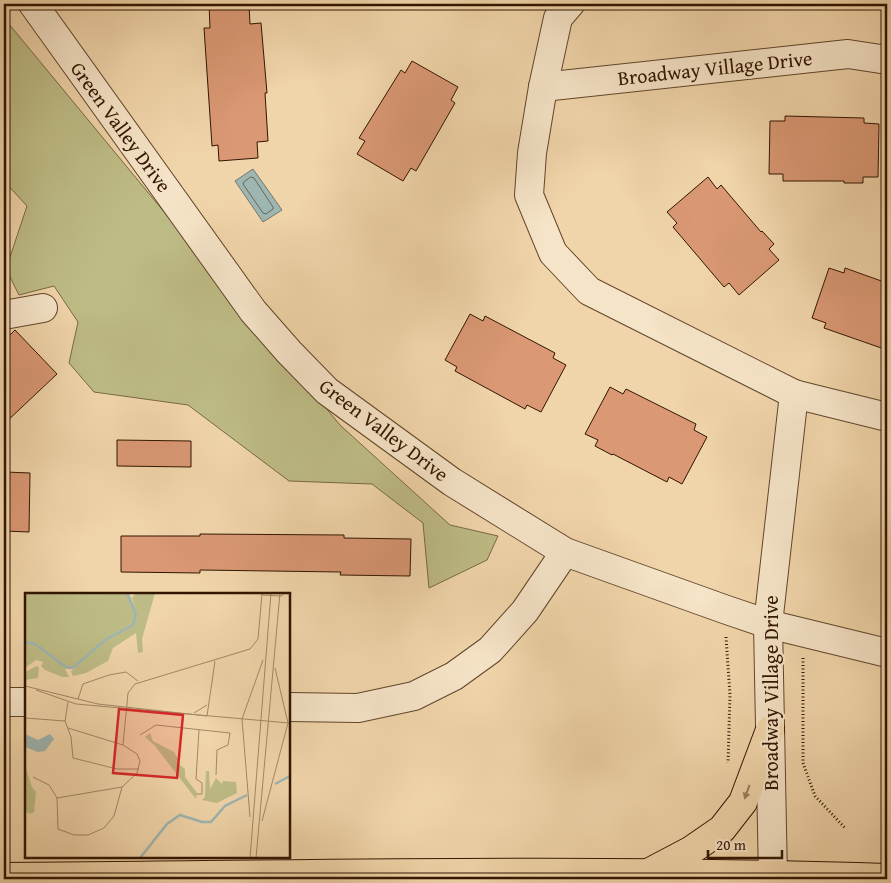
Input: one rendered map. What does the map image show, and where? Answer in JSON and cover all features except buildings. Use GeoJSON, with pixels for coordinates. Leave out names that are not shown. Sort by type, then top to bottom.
{"type":"FeatureCollection","features":[{"type":"Feature","properties":{"kind":"main road"},"geometry":{"type":"LineString","coordinates":[[650,872],[690,851],[722,829],[743,802],[770,730]]}},
{"type":"Feature","properties":{"kind":"main road"},"geometry":{"type":"LineString","coordinates":[[4,877],[650,872],[773,877],[887,878]]}},
{"type":"Feature","properties":{"kind":"street","name":"Green Valley Drive"},"geometry":{"type":"LineString","coordinates":[[33,4],[253,311],[289,352],[327,390],[452,482],[565,552],[768,624],[804,631],[887,653]]}},
{"type":"Feature","properties":{"kind":"street"},"geometry":{"type":"LineString","coordinates":[[570,4],[558,18],[543,87],[532,153],[529,195],[553,253],[589,291],[794,394],[887,417]]}},
{"type":"Feature","properties":{"kind":"street","name":"Broadway Village Drive"},"geometry":{"type":"LineString","coordinates":[[543,87],[848,54],[887,60]]}},
{"type":"Feature","properties":{"kind":"street"},"geometry":{"type":"LineString","coordinates":[[4,315],[43,308]]}},
{"type":"Feature","properties":{"kind":"street","name":"Broadway Village Drive"},"geometry":{"type":"LineString","coordinates":[[773,877],[768,624],[794,394]]}},
{"type":"Feature","properties":{"kind":"street"},"geometry":{"type":"LineString","coordinates":[[290,707],[358,708],[414,696],[454,676],[490,650],[525,611],[565,552]]}},
{"type":"Feature","properties":{"kind":"street"},"geometry":{"type":"LineString","coordinates":[[4,702],[25,702]]}},
{"type":"Feature","properties":{"kind":"path"},"geometry":{"type":"LineString","coordinates":[[724,609],[730,695],[728,771]]}},
{"type":"Feature","properties":{"kind":"path"},"geometry":{"type":"LineString","coordinates":[[804,631],[802,763],[815,796],[845,828]]}},
{"type":"Feature","properties":{"kind":"shaded area"},"geometry":{"type":"Polygon","coordinates":[[[4,18],[340,425],[450,525],[498,536],[487,560],[429,588],[423,523],[372,484],[289,481],[188,405],[94,392],[69,363],[78,322],[54,286],[19,295],[6,269],[27,206],[4,181],[4,18]]]}},
{"type":"Feature","properties":{"kind":"water"},"geometry":{"type":"Polygon","coordinates":[[[253,169],[282,210],[263,222],[235,181],[253,169]]]}}]}
